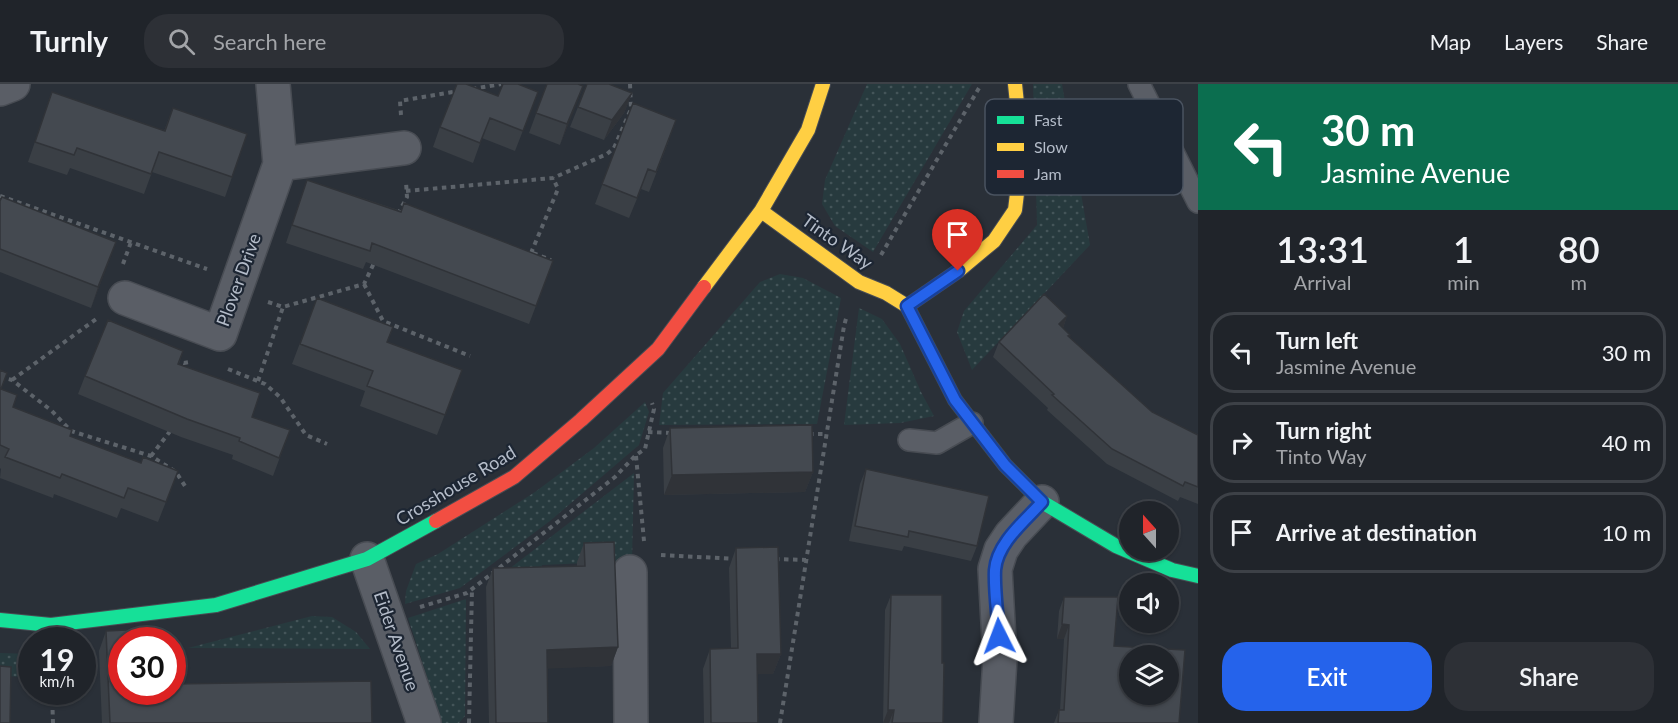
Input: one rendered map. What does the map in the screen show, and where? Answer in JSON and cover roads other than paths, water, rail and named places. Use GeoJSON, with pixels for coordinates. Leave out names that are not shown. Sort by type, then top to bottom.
{"type":"FeatureCollection","features":[{"type":"Feature","properties":{"kind":"street"},"geometry":{"type":"LineString","coordinates":[[0,89],[13,84]]}},
{"type":"Feature","properties":{"kind":"street","name":"Plover Drive"},"geometry":{"type":"LineString","coordinates":[[125,298],[220,334],[280,164],[273,84]]}},
{"type":"Feature","properties":{"kind":"street","name":"Crosshouse Road"},"geometry":{"type":"LineString","coordinates":[[0,620],[51,625],[216,605],[367,559],[514,477],[658,350],[761,211],[808,130],[823,84]]}},
{"type":"Feature","properties":{"kind":"street"},"geometry":{"type":"LineString","coordinates":[[1015,84],[1017,99]]}},
{"type":"Feature","properties":{"kind":"street"},"geometry":{"type":"LineString","coordinates":[[280,164],[404,148]]}},
{"type":"Feature","properties":{"kind":"street"},"geometry":{"type":"LineString","coordinates":[[1017,195],[1015,210],[994,241],[958,271],[907,306],[955,400],[1005,465],[1042,502],[1116,546],[1172,570],[1198,576]]}},
{"type":"Feature","properties":{"kind":"street","name":"Tinto Way"},"geometry":{"type":"LineString","coordinates":[[761,211],[859,282],[886,293],[907,306]]}},
{"type":"Feature","properties":{"kind":"street"},"geometry":{"type":"LineString","coordinates":[[996,723],[1000,658],[995,569],[1001,550],[1042,502]]}},
{"type":"Feature","properties":{"kind":"street","name":"Eider Avenue"},"geometry":{"type":"LineString","coordinates":[[367,559],[424,723]]}},
{"type":"Feature","properties":{"kind":"street"},"geometry":{"type":"LineString","coordinates":[[631,723],[638,563]]}},
{"type":"Feature","properties":{"kind":"lane"},"geometry":{"type":"LineString","coordinates":[[1139,84],[1146,99]]}},
{"type":"Feature","properties":{"kind":"lane"},"geometry":{"type":"LineString","coordinates":[[1183,172],[1198,202]]}},
{"type":"Feature","properties":{"kind":"lane"},"geometry":{"type":"LineString","coordinates":[[909,440],[937,442],[972,423]]}}]}
